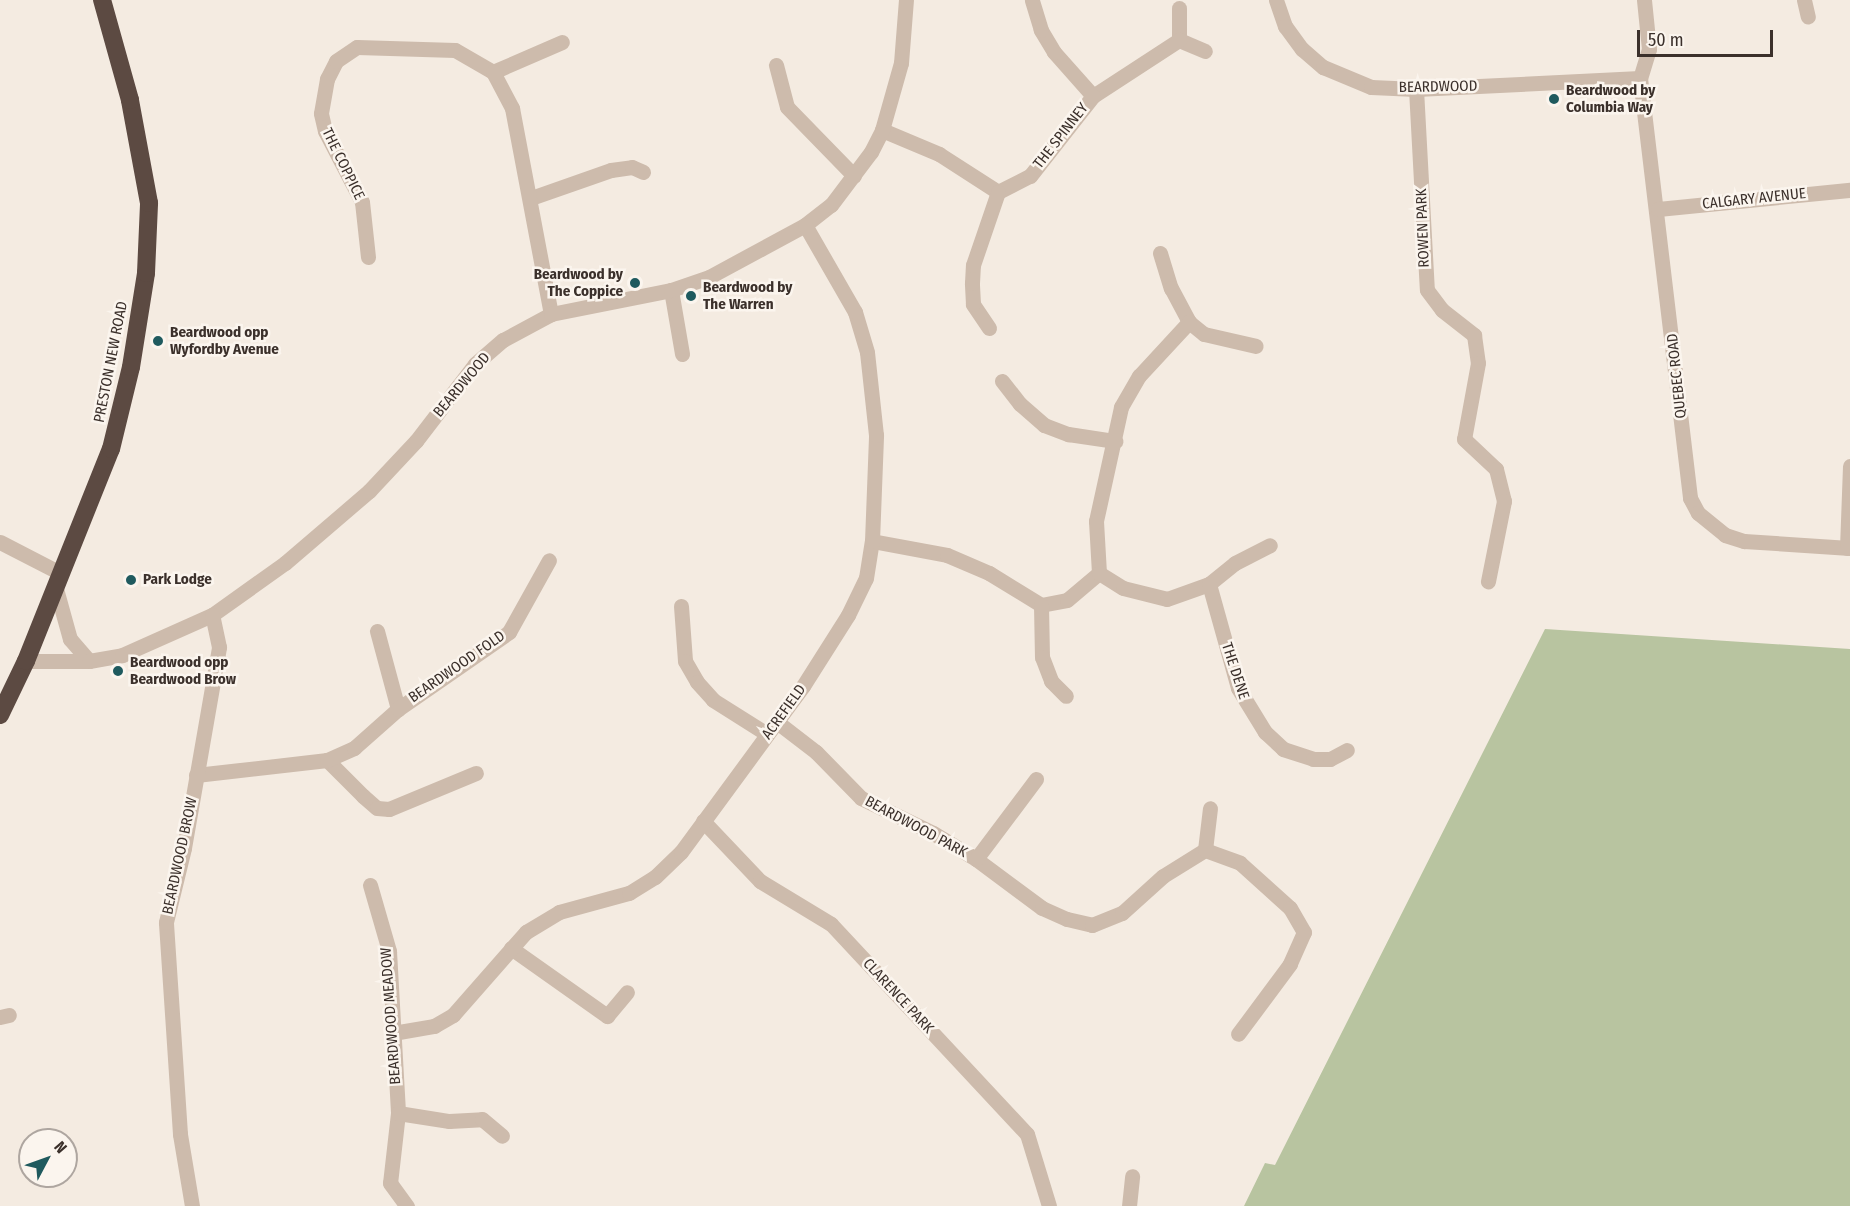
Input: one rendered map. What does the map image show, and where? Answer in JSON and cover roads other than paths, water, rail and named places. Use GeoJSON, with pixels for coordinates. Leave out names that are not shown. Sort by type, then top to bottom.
{"type":"FeatureCollection","features":[{"type":"Feature","properties":{"kind":"highway","name":"PRESTON NEW ROAD"},"geometry":{"type":"LineString","coordinates":[[0,716],[26,661],[111,449],[131,368],[146,273],[149,203],[130,100],[102,0]]}},
{"type":"Feature","properties":{"kind":"street","name":"BEARDWOOD"},"geometry":{"type":"LineString","coordinates":[[26,661],[89,660],[122,655],[157,642],[212,615],[285,562],[369,491],[488,353],[551,314],[671,290],[742,262],[805,225],[831,205],[854,176],[882,130],[901,63],[906,0]]}},
{"type":"Feature","properties":{"kind":"street","name":"THE SPINNEY"},"geometry":{"type":"LineString","coordinates":[[1032,0],[1041,30],[1054,52],[1093,96]]}},
{"type":"Feature","properties":{"kind":"street","name":"BEARDWOOD"},"geometry":{"type":"LineString","coordinates":[[1276,0],[1285,26],[1302,49],[1323,67],[1371,87],[1416,89],[1640,78]]}},
{"type":"Feature","properties":{"kind":"street"},"geometry":{"type":"LineString","coordinates":[[1640,78],[1649,49],[1644,0]]}},
{"type":"Feature","properties":{"kind":"street"},"geometry":{"type":"LineString","coordinates":[[1804,0],[1808,17]]}},
{"type":"Feature","properties":{"kind":"street"},"geometry":{"type":"LineString","coordinates":[[1179,8],[1179,40],[1205,51]]}},
{"type":"Feature","properties":{"kind":"street","name":"THE SPINNEY"},"geometry":{"type":"LineString","coordinates":[[998,192],[1030,176],[1093,96],[1179,40]]}},
{"type":"Feature","properties":{"kind":"street"},"geometry":{"type":"LineString","coordinates":[[551,314],[531,198],[512,108],[493,72],[562,42]]}},
{"type":"Feature","properties":{"kind":"street","name":"THE COPPICE"},"geometry":{"type":"LineString","coordinates":[[368,257],[362,202],[325,131],[321,113],[327,79],[336,61],[357,47],[455,50],[493,72]]}},
{"type":"Feature","properties":{"kind":"street"},"geometry":{"type":"LineString","coordinates":[[776,65],[787,107],[854,176]]}},
{"type":"Feature","properties":{"kind":"street","name":"QUEBEC ROAD"},"geometry":{"type":"LineString","coordinates":[[1640,78],[1658,210],[1690,498],[1698,513],[1725,535],[1744,541],[1848,548]]}},
{"type":"Feature","properties":{"kind":"street","name":"ROWEN PARK"},"geometry":{"type":"LineString","coordinates":[[1416,89],[1426,290],[1442,310],[1474,334],[1478,363],[1464,439],[1496,469],[1504,501],[1488,581]]}},
{"type":"Feature","properties":{"kind":"street"},"geometry":{"type":"LineString","coordinates":[[882,130],[939,154],[998,192],[977,254],[972,283],[974,304],[989,328]]}},
{"type":"Feature","properties":{"kind":"street"},"geometry":{"type":"LineString","coordinates":[[531,198],[611,170],[632,167],[643,172]]}},
{"type":"Feature","properties":{"kind":"street","name":"CALGARY AVENUE"},"geometry":{"type":"LineString","coordinates":[[1658,210],[1850,190]]}},
{"type":"Feature","properties":{"kind":"street","name":"ACREFIELD"},"geometry":{"type":"LineString","coordinates":[[393,1033],[434,1026],[453,1015],[526,932],[559,912],[629,893],[655,878],[681,852],[777,722],[848,615],[866,578],[872,541],[876,435],[867,352],[855,312],[805,225]]}},
{"type":"Feature","properties":{"kind":"street"},"geometry":{"type":"LineString","coordinates":[[1160,253],[1172,288],[1190,322],[1204,334],[1256,346]]}},
{"type":"Feature","properties":{"kind":"street"},"geometry":{"type":"LineString","coordinates":[[671,290],[682,354]]}},
{"type":"Feature","properties":{"kind":"street"},"geometry":{"type":"LineString","coordinates":[[1099,573],[1096,521],[1121,406],[1139,375],[1190,322]]}},
{"type":"Feature","properties":{"kind":"street"},"geometry":{"type":"LineString","coordinates":[[1002,381],[1020,404],[1044,425],[1068,434],[1115,441]]}},
{"type":"Feature","properties":{"kind":"street"},"geometry":{"type":"LineString","coordinates":[[1848,548],[1850,466]]}},
{"type":"Feature","properties":{"kind":"street"},"geometry":{"type":"LineString","coordinates":[[872,541],[947,555],[989,573],[1041,605],[1067,600],[1099,573]]}},
{"type":"Feature","properties":{"kind":"street"},"geometry":{"type":"LineString","coordinates":[[0,542],[57,579],[70,639],[89,660]]}},
{"type":"Feature","properties":{"kind":"street"},"geometry":{"type":"LineString","coordinates":[[1099,573],[1123,588],[1167,599],[1209,584],[1235,563],[1270,545]]}},
{"type":"Feature","properties":{"kind":"street","name":"BEARDWOOD FOLD"},"geometry":{"type":"LineString","coordinates":[[196,775],[327,760],[354,748],[398,709],[509,632],[549,560]]}},
{"type":"Feature","properties":{"kind":"street","name":"THE DENE"},"geometry":{"type":"LineString","coordinates":[[1209,584],[1238,688],[1265,732],[1283,749],[1313,759],[1330,759],[1347,750]]}},
{"type":"Feature","properties":{"kind":"street"},"geometry":{"type":"LineString","coordinates":[[1041,605],[1042,657],[1051,681],[1066,696]]}},
{"type":"Feature","properties":{"kind":"street"},"geometry":{"type":"LineString","coordinates":[[681,606],[685,661],[697,682],[713,700],[767,734]]}},
{"type":"Feature","properties":{"kind":"street","name":"BEARDWOOD BROW"},"geometry":{"type":"LineString","coordinates":[[192,1206],[180,1134],[166,922],[219,647],[212,615]]}},
{"type":"Feature","properties":{"kind":"street","name":"BEARDWOOD FOLD"},"geometry":{"type":"LineString","coordinates":[[377,631],[398,709]]}},
{"type":"Feature","properties":{"kind":"street","name":"BEARDWOOD PARK"},"geometry":{"type":"LineString","coordinates":[[777,722],[816,752],[861,798],[976,859],[1042,908],[1092,925],[1122,913],[1162,876],[1205,850]]}},
{"type":"Feature","properties":{"kind":"street"},"geometry":{"type":"LineString","coordinates":[[327,760],[363,796],[377,807],[389,809],[476,773]]}},
{"type":"Feature","properties":{"kind":"street","name":"BEARDWOOD PARK"},"geometry":{"type":"LineString","coordinates":[[976,859],[1036,778]]}},
{"type":"Feature","properties":{"kind":"street"},"geometry":{"type":"LineString","coordinates":[[1210,808],[1205,850],[1240,863],[1290,908],[1304,932],[1290,964],[1238,1034]]}},
{"type":"Feature","properties":{"kind":"street","name":"CLARENCE PARK"},"geometry":{"type":"LineString","coordinates":[[703,821],[760,881],[831,924],[1027,1134],[1048,1206]]}},
{"type":"Feature","properties":{"kind":"street","name":"BEARDWOOD MEADOW"},"geometry":{"type":"LineString","coordinates":[[370,885],[389,951],[398,1113],[390,1183],[407,1206]]}},
{"type":"Feature","properties":{"kind":"street"},"geometry":{"type":"LineString","coordinates":[[511,948],[607,1016],[627,992]]}},
{"type":"Feature","properties":{"kind":"street"},"geometry":{"type":"LineString","coordinates":[[398,1113],[449,1121],[482,1119],[502,1136]]}},
{"type":"Feature","properties":{"kind":"street"},"geometry":{"type":"LineString","coordinates":[[1129,1206],[1132,1176]]}},
{"type":"Feature","properties":{"kind":"place","name":"Beardwood by Columbia Way"},"geometry":{"type":"Point","coordinates":[1554,99]}},
{"type":"Feature","properties":{"kind":"place","name":"Beardwood by The Coppice"},"geometry":{"type":"Point","coordinates":[635,283]}},
{"type":"Feature","properties":{"kind":"place","name":"Beardwood by The Warren"},"geometry":{"type":"Point","coordinates":[691,296]}},
{"type":"Feature","properties":{"kind":"place","name":"Beardwood opp Wyfordby Avenue"},"geometry":{"type":"Point","coordinates":[158,341]}},
{"type":"Feature","properties":{"kind":"place","name":"Park Lodge"},"geometry":{"type":"Point","coordinates":[131,580]}},
{"type":"Feature","properties":{"kind":"place","name":"Beardwood opp Beardwood Brow"},"geometry":{"type":"Point","coordinates":[118,671]}}]}
